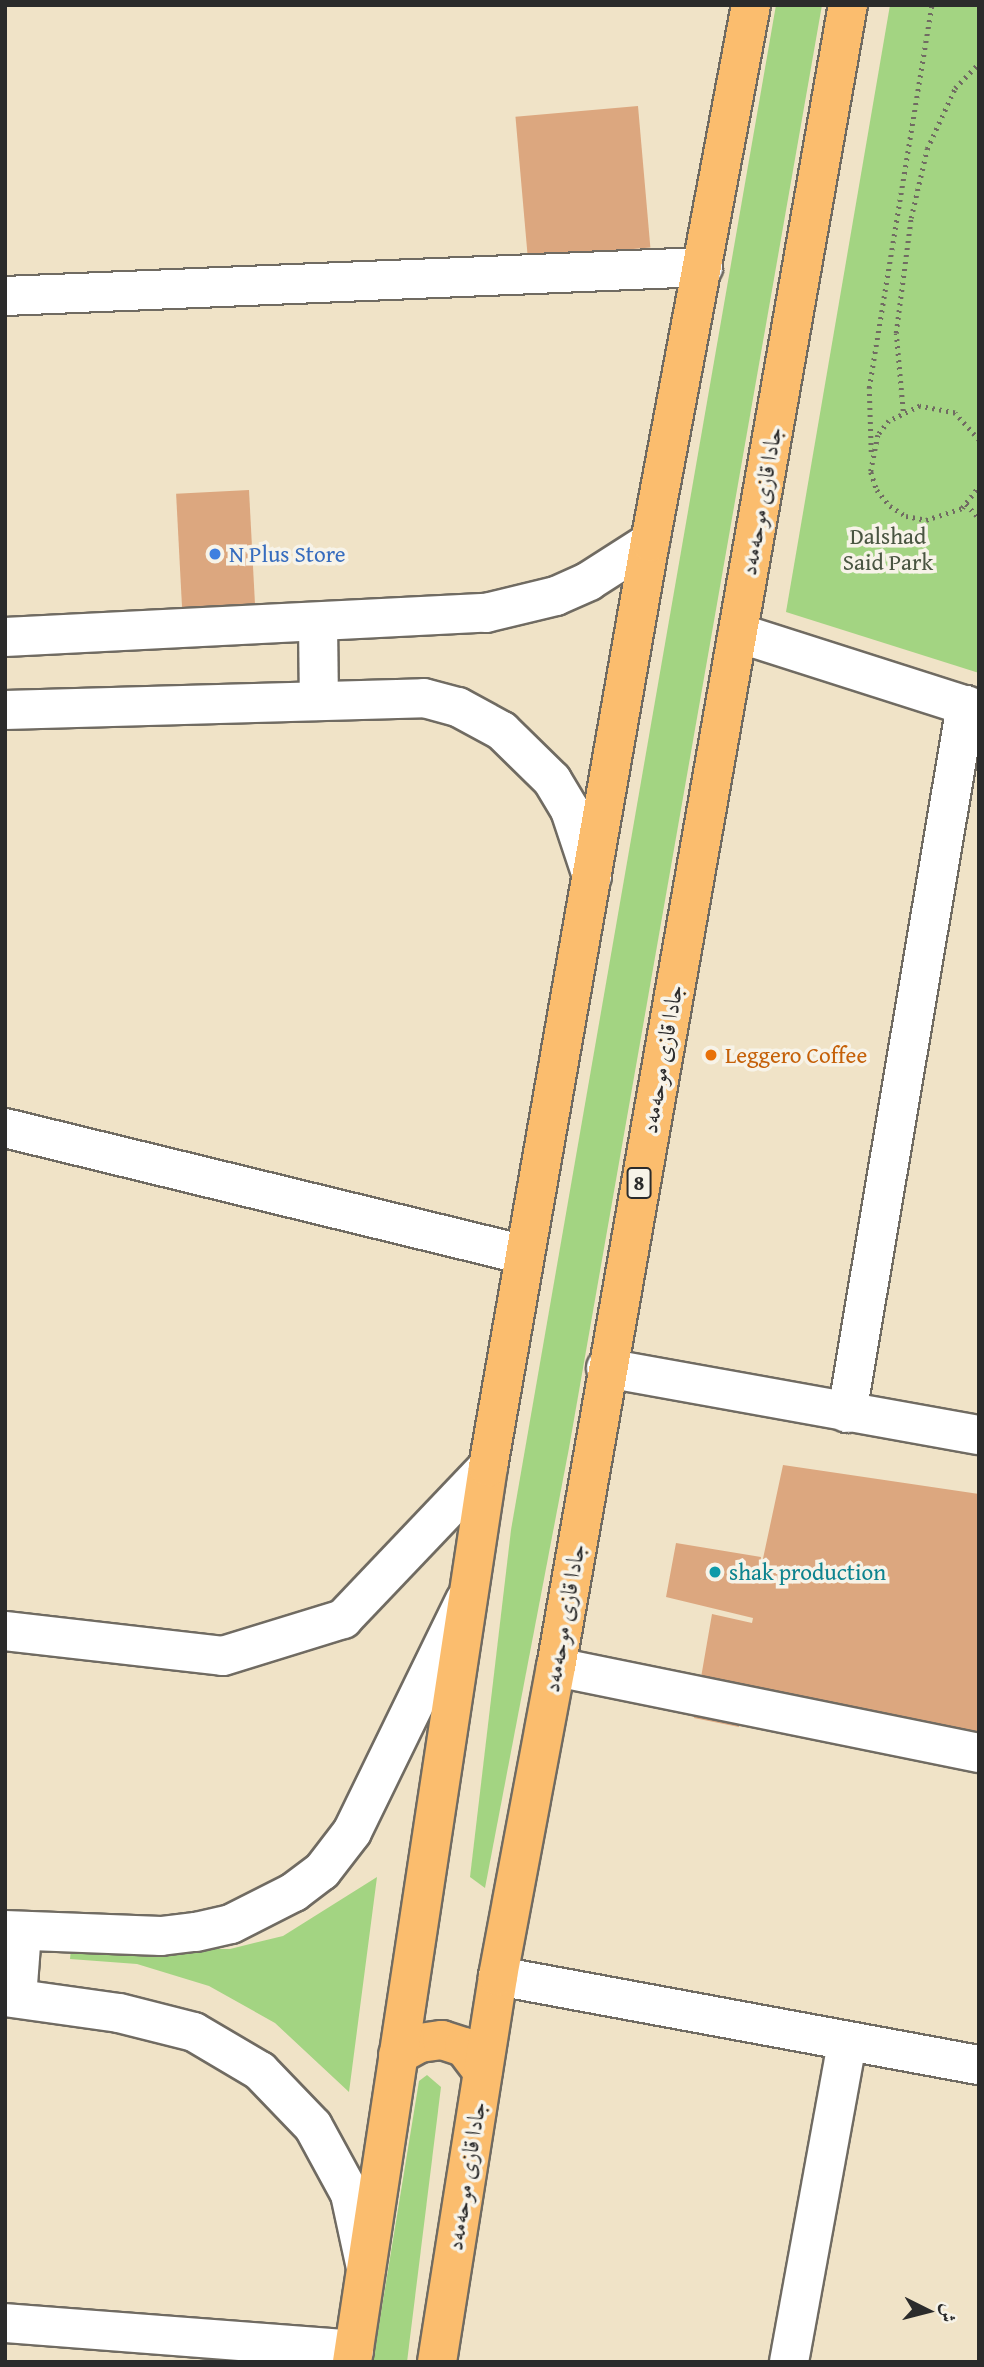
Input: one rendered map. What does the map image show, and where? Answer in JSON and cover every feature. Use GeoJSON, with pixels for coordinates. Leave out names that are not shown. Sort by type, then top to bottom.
{"type":"FeatureCollection","features":[{"type":"Feature","properties":{"kind":"main road"},"geometry":{"type":"LineString","coordinates":[[353,2356],[488,1466],[650,542],[751,5]]}},
{"type":"Feature","properties":{"kind":"main road","name":"جادا قازی موحەمەد"},"geometry":{"type":"LineString","coordinates":[[437,2362],[498,1976],[556,1667],[606,1368],[848,5]]}},
{"type":"Feature","properties":{"kind":"main road"},"geometry":{"type":"LineString","coordinates":[[398,2055],[420,2043],[442,2040],[464,2047],[483,2072]]}},
{"type":"Feature","properties":{"kind":"street"},"geometry":{"type":"LineString","coordinates":[[5,296],[703,267]]}},
{"type":"Feature","properties":{"kind":"street"},"geometry":{"type":"LineString","coordinates":[[5,637],[450,616],[521,606],[589,581],[650,542]]}},
{"type":"Feature","properties":{"kind":"street"},"geometry":{"type":"LineString","coordinates":[[318,622],[319,701]]}},
{"type":"Feature","properties":{"kind":"street"},"geometry":{"type":"LineString","coordinates":[[738,633],[973,708],[847,1413]]}},
{"type":"Feature","properties":{"kind":"street"},"geometry":{"type":"LineString","coordinates":[[5,710],[424,698],[458,706],[502,731],[529,754],[570,810],[592,876]]}},
{"type":"Feature","properties":{"kind":"street"},"geometry":{"type":"LineString","coordinates":[[5,1128],[526,1255]]}},
{"type":"Feature","properties":{"kind":"street"},"geometry":{"type":"LineString","coordinates":[[606,1368],[979,1435]]}},
{"type":"Feature","properties":{"kind":"street"},"geometry":{"type":"LineString","coordinates":[[5,1631],[223,1656],[343,1619],[488,1466]]}},
{"type":"Feature","properties":{"kind":"street"},"geometry":{"type":"LineString","coordinates":[[366,2269],[350,2194],[313,2126],[260,2071],[194,2032],[119,2013],[11,1998],[14,1931],[161,1936],[196,1933],[231,1924],[294,1892],[322,1871],[352,1832],[469,1592]]}},
{"type":"Feature","properties":{"kind":"street"},"geometry":{"type":"LineString","coordinates":[[556,1667],[979,1753]]}},
{"type":"Feature","properties":{"kind":"street"},"geometry":{"type":"LineString","coordinates":[[498,1976],[979,2065]]}},
{"type":"Feature","properties":{"kind":"street"},"geometry":{"type":"LineString","coordinates":[[789,2362],[848,2042]]}},
{"type":"Feature","properties":{"kind":"street"},"geometry":{"type":"LineString","coordinates":[[5,2323],[353,2356]]}},
{"type":"Feature","properties":{"kind":"path"},"geometry":{"type":"LineString","coordinates":[[932,5],[869,388],[871,452],[877,490],[906,516],[945,517],[966,504],[979,486]]}},
{"type":"Feature","properties":{"kind":"path"},"geometry":{"type":"LineString","coordinates":[[903,411],[896,333],[911,218],[927,149],[955,88],[979,63]]}},
{"type":"Feature","properties":{"kind":"path"},"geometry":{"type":"LineString","coordinates":[[871,452],[888,421],[903,411],[920,406],[955,412],[979,439]]}},
{"type":"Feature","properties":{"kind":"path"},"geometry":{"type":"LineString","coordinates":[[966,504],[979,517]]}},
{"type":"Feature","properties":{"kind":"green space"},"geometry":{"type":"Polygon","coordinates":[[[776,5],[822,5],[569,1448],[485,1888],[470,1877],[511,1530],[776,5]]]}},
{"type":"Feature","properties":{"kind":"green space","name":"Dalshad Said Park"},"geometry":{"type":"Polygon","coordinates":[[[890,5],[979,5],[979,673],[786,612],[890,5]]]}},
{"type":"Feature","properties":{"kind":"green space"},"geometry":{"type":"Polygon","coordinates":[[[377,1877],[349,2092],[275,2023],[209,1986],[137,1964],[70,1959],[71,1949],[230,1949],[283,1936],[377,1877]]]}},
{"type":"Feature","properties":{"kind":"green space"},"geometry":{"type":"Polygon","coordinates":[[[427,2075],[441,2087],[407,2362],[373,2362],[419,2081],[427,2075]]]}},
{"type":"Feature","properties":{"kind":"building"},"geometry":{"type":"Polygon","coordinates":[[[638,106],[650,247],[528,258],[515,117],[638,106]]]}},
{"type":"Feature","properties":{"kind":"building","name":"N Plus Store"},"geometry":{"type":"Polygon","coordinates":[[[249,490],[255,611],[182,615],[176,494],[249,490]]]}},
{"type":"Feature","properties":{"kind":"building"},"geometry":{"type":"Polygon","coordinates":[[[783,1465],[979,1494],[979,1749],[740,1713],[739,1727],[694,1718],[712,1614],[752,1623],[753,1618],[666,1597],[676,1543],[761,1557],[758,1582],[783,1465]]]}},
{"type":"Feature","properties":{"kind":"place","name":"N Plus Store"},"geometry":{"type":"Point","coordinates":[215,554]}},
{"type":"Feature","properties":{"kind":"place","name":"Leggero Coffee"},"geometry":{"type":"Point","coordinates":[711,1055]}},
{"type":"Feature","properties":{"kind":"place","name":"shak production"},"geometry":{"type":"Point","coordinates":[715,1572]}}]}
